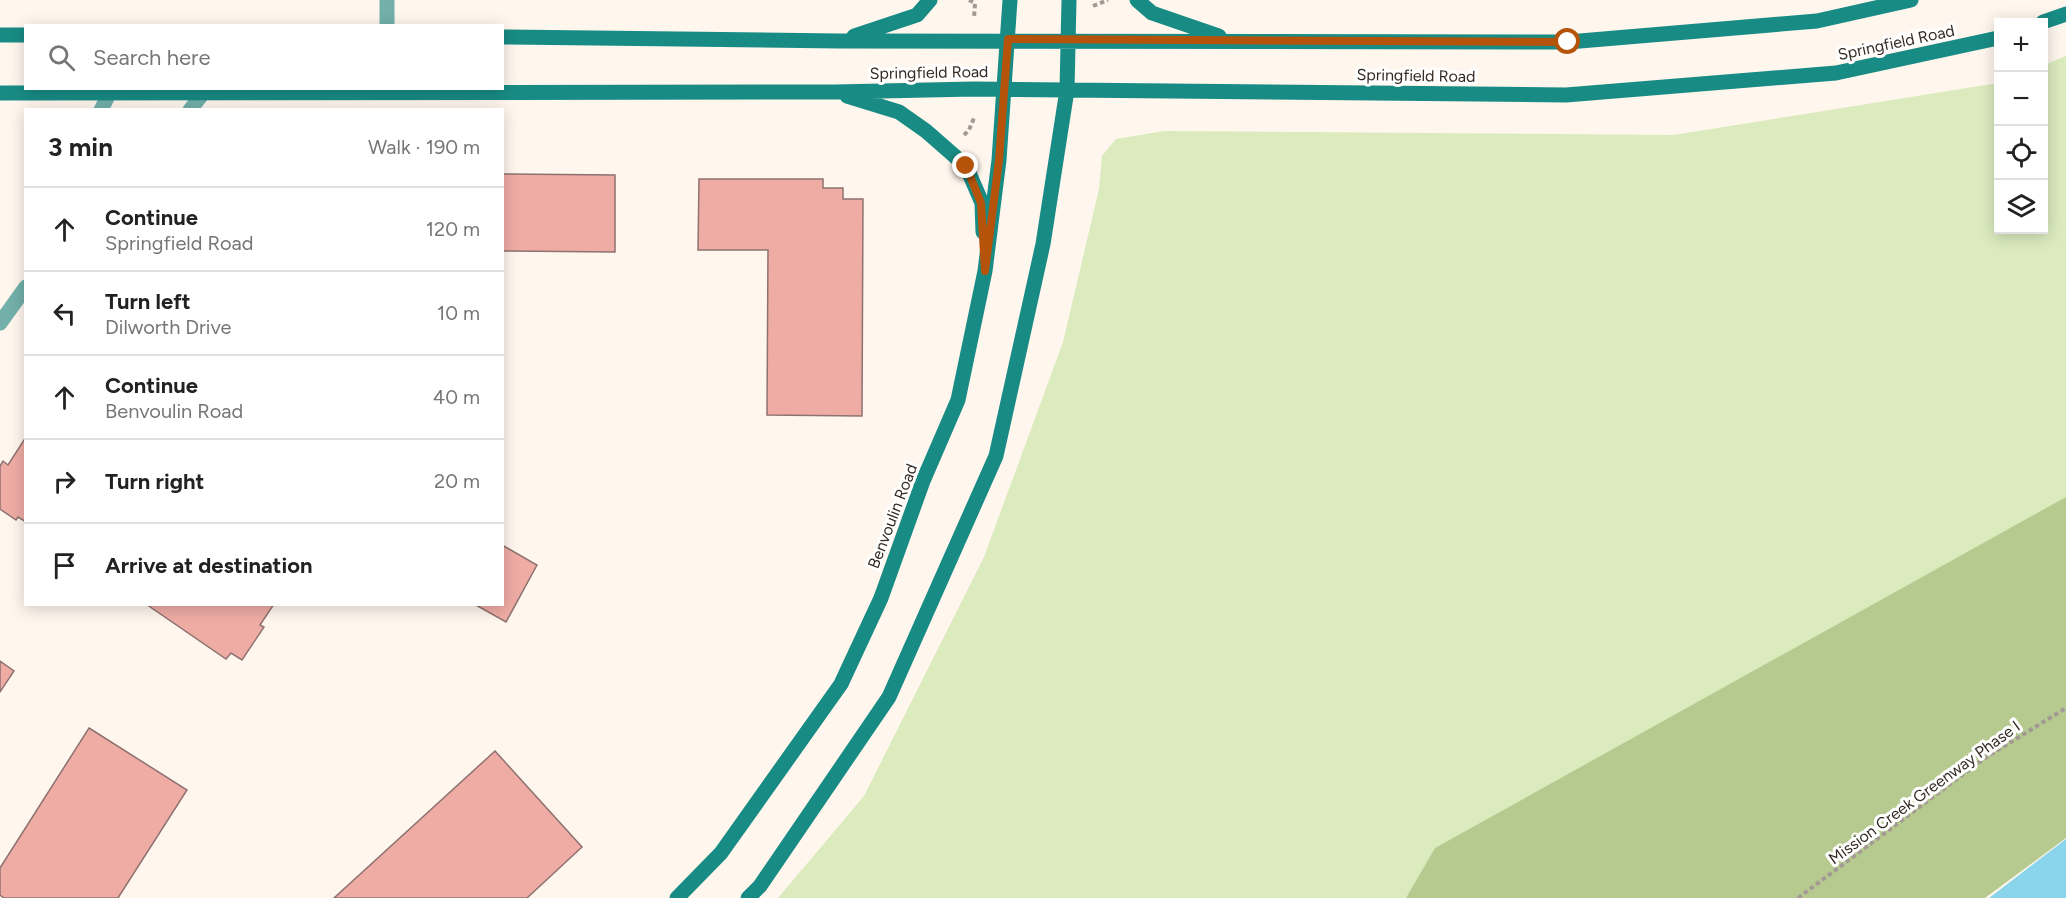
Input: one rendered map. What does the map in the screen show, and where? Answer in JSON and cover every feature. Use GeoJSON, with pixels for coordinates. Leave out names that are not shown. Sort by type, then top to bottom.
{"type":"FeatureCollection","features":[{"type":"Feature","properties":{"kind":"main road"},"geometry":{"type":"LineString","coordinates":[[840,40],[917,15],[930,0]]}},
{"type":"Feature","properties":{"kind":"main road","name":"Benvoulin Road"},"geometry":{"type":"LineString","coordinates":[[677,898],[721,853],[841,684],[881,598],[923,481],[958,400],[985,271],[999,160],[1010,0]]}},
{"type":"Feature","properties":{"kind":"main road"},"geometry":{"type":"LineString","coordinates":[[748,898],[760,886],[889,697],[996,456],[1043,244],[1067,90],[1069,0]]}},
{"type":"Feature","properties":{"kind":"main road"},"geometry":{"type":"LineString","coordinates":[[1137,0],[1152,14],[1233,41]]}},
{"type":"Feature","properties":{"kind":"main road","name":"Springfield Road"},"geometry":{"type":"LineString","coordinates":[[504,38],[1568,42],[1817,21],[1911,0]]}},
{"type":"Feature","properties":{"kind":"main road"},"geometry":{"type":"LineString","coordinates":[[2048,20],[2066,14]]}},
{"type":"Feature","properties":{"kind":"main road"},"geometry":{"type":"LineString","coordinates":[[0,35],[24,35]]}},
{"type":"Feature","properties":{"kind":"main road","name":"Springfield Road"},"geometry":{"type":"LineString","coordinates":[[0,93],[112,90],[836,92],[1004,89],[1566,95],[1836,73],[1994,39]]}},
{"type":"Feature","properties":{"kind":"main road"},"geometry":{"type":"LineString","coordinates":[[836,92],[899,112],[926,130],[966,166],[981,203],[985,271]]}},
{"type":"Feature","properties":{"kind":"street"},"geometry":{"type":"LineString","coordinates":[[387,0],[387,24]]}},
{"type":"Feature","properties":{"kind":"street"},"geometry":{"type":"LineString","coordinates":[[102,108],[112,90]]}},
{"type":"Feature","properties":{"kind":"street"},"geometry":{"type":"LineString","coordinates":[[192,108],[204,92]]}},
{"type":"Feature","properties":{"kind":"street"},"geometry":{"type":"LineString","coordinates":[[0,322],[24,290]]}},
{"type":"Feature","properties":{"kind":"path"},"geometry":{"type":"LineString","coordinates":[[969,0],[987,4]]}},
{"type":"Feature","properties":{"kind":"path"},"geometry":{"type":"LineString","coordinates":[[1092,6],[1108,0]]}},
{"type":"Feature","properties":{"kind":"path"},"geometry":{"type":"LineString","coordinates":[[974,18],[975,3]]}},
{"type":"Feature","properties":{"kind":"path"},"geometry":{"type":"LineString","coordinates":[[960,139],[969,130],[974,118]]}},
{"type":"Feature","properties":{"kind":"path","name":"Mission Creek Greenway Phase I"},"geometry":{"type":"LineString","coordinates":[[1798,898],[1985,759],[2066,708]]}},
{"type":"Feature","properties":{"kind":"green space"},"geometry":{"type":"Polygon","coordinates":[[[2066,56],[2066,514],[1500,898],[778,898],[864,796],[984,557],[1063,342],[1099,189],[1102,156],[1116,139],[1164,131],[1674,135],[1994,84],[1994,234],[2048,234],[2048,63],[2066,56]]]}},
{"type":"Feature","properties":{"kind":"green space"},"geometry":{"type":"Polygon","coordinates":[[[2066,497],[2066,838],[1985,898],[1406,898],[1435,848],[2066,497]]]}},
{"type":"Feature","properties":{"kind":"water"},"geometry":{"type":"Polygon","coordinates":[[[2066,839],[2066,898],[1989,898],[2066,839]]]}},
{"type":"Feature","properties":{"kind":"building"},"geometry":{"type":"Polygon","coordinates":[[[504,174],[615,175],[615,252],[504,251],[504,174]]]}},
{"type":"Feature","properties":{"kind":"building"},"geometry":{"type":"Polygon","coordinates":[[[699,179],[823,179],[823,188],[843,188],[843,199],[863,199],[862,416],[767,415],[768,250],[698,250],[699,179]]]}},
{"type":"Feature","properties":{"kind":"building"},"geometry":{"type":"Polygon","coordinates":[[[24,440],[24,521],[18,517],[16,520],[0,509],[0,466],[3,461],[8,465],[24,440]]]}},
{"type":"Feature","properties":{"kind":"building"},"geometry":{"type":"Polygon","coordinates":[[[504,546],[537,565],[506,622],[478,606],[504,606],[504,546]]]}},
{"type":"Feature","properties":{"kind":"building"},"geometry":{"type":"Polygon","coordinates":[[[149,606],[273,606],[260,625],[264,627],[242,660],[231,653],[226,659],[149,606]]]}},
{"type":"Feature","properties":{"kind":"building"},"geometry":{"type":"Polygon","coordinates":[[[0,661],[14,671],[0,692],[0,661]]]}},
{"type":"Feature","properties":{"kind":"building"},"geometry":{"type":"Polygon","coordinates":[[[89,728],[187,790],[118,898],[4,898],[0,895],[0,868],[89,728]]]}},
{"type":"Feature","properties":{"kind":"building"},"geometry":{"type":"Polygon","coordinates":[[[495,751],[582,847],[527,898],[334,898],[495,751]]]}},
{"type":"Feature","properties":{"kind":"route"},"geometry":{"type":"LineString","coordinates":[[966,166],[981,203],[985,271],[999,160],[1008,39],[1568,42]]}}]}
